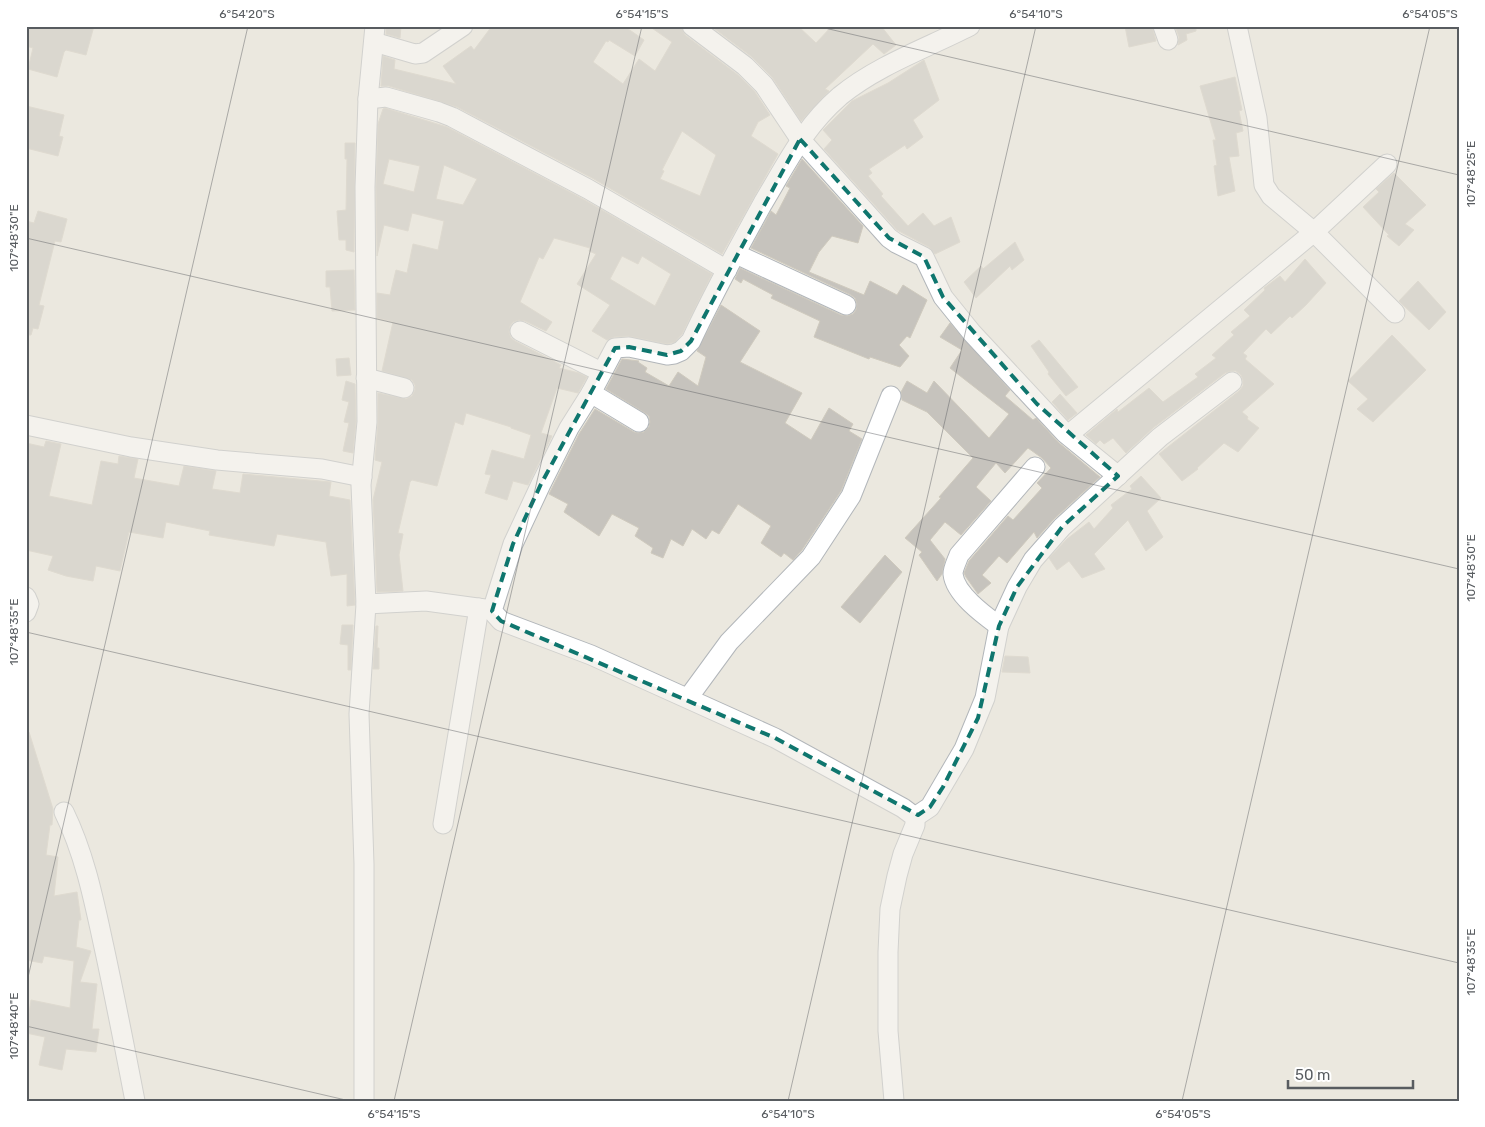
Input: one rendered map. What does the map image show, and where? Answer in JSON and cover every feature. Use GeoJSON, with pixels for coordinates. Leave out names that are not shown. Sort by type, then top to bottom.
{"type":"FeatureCollection","features":[{"type":"Feature","properties":{"kind":"street"},"geometry":{"type":"LineString","coordinates":[[364,1101],[364,864],[359,714],[366,604],[362,477],[366,422],[365,187],[368,98],[375,34],[415,54],[423,53],[463,26]]}},
{"type":"Feature","properties":{"kind":"street"},"geometry":{"type":"LineString","coordinates":[[692,26],[744,66],[764,85],[800,139],[889,238],[896,244],[924,257],[943,297],[972,333],[1068,435],[1118,476]]}},
{"type":"Feature","properties":{"kind":"street"},"geometry":{"type":"LineString","coordinates":[[443,824],[486,609],[513,544],[569,428],[591,393],[615,348],[629,347],[667,355],[681,351],[691,341],[800,139],[827,109],[859,83],[884,67],[970,26]]}},
{"type":"Feature","properties":{"kind":"street"},"geometry":{"type":"LineString","coordinates":[[1237,26],[1256,118],[1264,185],[1271,196],[1314,232],[1396,313]]}},
{"type":"Feature","properties":{"kind":"street"},"geometry":{"type":"LineString","coordinates":[[368,98],[386,97],[452,117],[732,262],[846,305]]}},
{"type":"Feature","properties":{"kind":"street"},"geometry":{"type":"LineString","coordinates":[[1068,435],[1314,232],[1387,164]]}},
{"type":"Feature","properties":{"kind":"street"},"geometry":{"type":"LineString","coordinates":[[520,331],[601,372]]}},
{"type":"Feature","properties":{"kind":"street"},"geometry":{"type":"LineString","coordinates":[[366,378],[404,388]]}},
{"type":"Feature","properties":{"kind":"street"},"geometry":{"type":"LineString","coordinates":[[894,1101],[888,1031],[888,952],[890,918],[897,876],[918,815],[935,800],[968,741],[985,698],[998,634],[1017,587],[1042,549],[1071,518],[1160,437],[1232,382]]}},
{"type":"Feature","properties":{"kind":"street"},"geometry":{"type":"LineString","coordinates":[[591,393],[639,422]]}},
{"type":"Feature","properties":{"kind":"street"},"geometry":{"type":"LineString","coordinates":[[688,698],[729,642],[811,557],[851,496],[892,396]]}},
{"type":"Feature","properties":{"kind":"street"},"geometry":{"type":"LineString","coordinates":[[26,424],[140,448],[217,460],[322,469],[362,477]]}},
{"type":"Feature","properties":{"kind":"street"},"geometry":{"type":"LineString","coordinates":[[998,634],[956,583],[954,569],[959,555],[1036,467]]}},
{"type":"Feature","properties":{"kind":"street"},"geometry":{"type":"LineString","coordinates":[[26,598],[29,604],[26,612]]}},
{"type":"Feature","properties":{"kind":"street"},"geometry":{"type":"LineString","coordinates":[[366,604],[426,601],[486,609],[501,620],[591,655],[775,738],[918,815]]}},
{"type":"Feature","properties":{"kind":"street"},"geometry":{"type":"LineString","coordinates":[[64,812],[75,836],[89,880],[124,1040],[135,1101]]}},
{"type":"Feature","properties":{"kind":"highlighted area"},"geometry":{"type":"Polygon","coordinates":[[[800,139],[889,238],[924,257],[943,297],[1037,404],[1118,476],[1062,527],[1017,587],[999,626],[978,718],[943,787],[930,807],[918,815],[775,738],[501,621],[492,611],[513,544],[541,484],[615,348],[629,347],[667,355],[681,351],[691,341],[800,139]]]}},
{"type":"Feature","properties":{"kind":"building"},"geometry":{"type":"Polygon","coordinates":[[[28,26],[94,26],[86,55],[66,50],[57,77],[28,69],[33,48],[26,46],[28,26]]]}},
{"type":"Feature","properties":{"kind":"building"},"geometry":{"type":"Polygon","coordinates":[[[386,26],[401,26],[400,38],[386,34],[386,26]]]}},
{"type":"Feature","properties":{"kind":"building"},"geometry":{"type":"Polygon","coordinates":[[[492,26],[624,26],[644,40],[635,56],[609,40],[608,42],[606,41],[593,62],[623,84],[639,59],[655,71],[672,42],[649,26],[681,26],[685,35],[738,75],[755,92],[770,115],[758,122],[751,136],[778,154],[722,254],[594,179],[457,107],[389,86],[381,86],[383,56],[395,60],[394,69],[456,84],[443,66],[471,46],[474,50],[492,26]],[[682,131],[662,170],[664,171],[660,179],[700,196],[716,155],[682,131]]]}},
{"type":"Feature","properties":{"kind":"building"},"geometry":{"type":"Polygon","coordinates":[[[711,26],[798,26],[816,43],[832,26],[881,26],[896,45],[884,54],[873,44],[825,89],[829,91],[801,121],[772,77],[752,57],[711,26]]]}},
{"type":"Feature","properties":{"kind":"building"},"geometry":{"type":"Polygon","coordinates":[[[1125,26],[1152,26],[1156,41],[1129,47],[1125,26]]]}},
{"type":"Feature","properties":{"kind":"building"},"geometry":{"type":"Polygon","coordinates":[[[1175,26],[1196,26],[1196,31],[1186,34],[1187,40],[1178,45],[1179,37],[1175,26]]]}},
{"type":"Feature","properties":{"kind":"building"},"geometry":{"type":"Polygon","coordinates":[[[924,60],[939,100],[913,120],[923,137],[907,149],[905,145],[869,169],[872,173],[868,176],[883,194],[881,196],[908,226],[923,213],[934,226],[951,217],[960,242],[935,254],[929,247],[897,230],[824,149],[832,140],[823,130],[852,101],[888,83],[924,60]]]}},
{"type":"Feature","properties":{"kind":"building"},"geometry":{"type":"Polygon","coordinates":[[[1235,77],[1242,110],[1239,111],[1243,131],[1236,133],[1239,156],[1229,157],[1235,191],[1218,196],[1214,166],[1217,165],[1213,140],[1216,140],[1200,86],[1235,77]]]}},
{"type":"Feature","properties":{"kind":"building"},"geometry":{"type":"Polygon","coordinates":[[[26,106],[64,115],[59,136],[63,137],[58,156],[26,148],[26,106]]]}},
{"type":"Feature","properties":{"kind":"building"},"geometry":{"type":"Polygon","coordinates":[[[385,108],[447,127],[583,199],[712,274],[682,334],[675,342],[667,344],[628,336],[614,337],[607,340],[592,331],[610,305],[577,284],[596,254],[589,251],[590,248],[554,238],[543,259],[539,257],[520,302],[552,322],[546,331],[519,320],[513,322],[509,332],[511,338],[515,341],[561,365],[559,368],[587,377],[578,393],[557,388],[541,433],[552,436],[528,485],[513,481],[507,500],[485,493],[491,475],[485,474],[492,450],[524,459],[531,435],[466,413],[463,425],[455,422],[437,486],[412,480],[410,482],[398,533],[403,534],[399,555],[403,591],[377,592],[373,500],[382,462],[375,460],[378,393],[406,399],[412,396],[415,385],[412,380],[382,371],[393,322],[377,318],[377,293],[390,295],[396,270],[407,273],[413,244],[438,250],[444,221],[412,213],[408,231],[384,225],[377,256],[376,187],[378,124],[385,108]],[[389,159],[383,184],[414,192],[420,166],[389,159]],[[444,165],[436,199],[463,205],[477,179],[444,165]],[[622,256],[610,279],[655,306],[671,274],[642,256],[638,264],[622,256]]]}},
{"type":"Feature","properties":{"kind":"building"},"geometry":{"type":"Polygon","coordinates":[[[345,143],[355,143],[354,252],[346,250],[346,240],[339,240],[337,211],[346,210],[347,159],[345,159],[345,143]]]}},
{"type":"Feature","properties":{"kind":"building"},"geometry":{"type":"Polygon","coordinates":[[[802,159],[863,226],[858,243],[832,236],[819,252],[809,272],[864,295],[870,281],[897,295],[903,285],[927,300],[910,338],[907,336],[899,345],[909,356],[900,367],[870,357],[869,359],[814,337],[820,321],[771,298],[773,295],[743,279],[741,283],[735,279],[740,268],[841,315],[853,314],[856,310],[855,298],[851,295],[751,248],[771,211],[776,215],[790,188],[786,186],[802,159]]]}},
{"type":"Feature","properties":{"kind":"building"},"geometry":{"type":"Polygon","coordinates":[[[1394,173],[1426,205],[1405,224],[1414,230],[1399,246],[1387,236],[1389,235],[1363,207],[1379,192],[1376,189],[1394,173]]]}},
{"type":"Feature","properties":{"kind":"building"},"geometry":{"type":"Polygon","coordinates":[[[38,211],[67,219],[61,242],[55,241],[39,305],[44,306],[38,329],[33,328],[31,335],[26,335],[26,221],[34,223],[38,211]]]}},
{"type":"Feature","properties":{"kind":"building"},"geometry":{"type":"Polygon","coordinates":[[[1015,242],[1024,260],[1012,270],[1010,266],[976,298],[964,282],[981,266],[983,269],[1015,242]]]}},
{"type":"Feature","properties":{"kind":"building"},"geometry":{"type":"Polygon","coordinates":[[[1305,259],[1326,283],[1292,318],[1290,316],[1271,334],[1266,329],[1243,353],[1247,356],[1245,359],[1274,384],[1242,412],[1248,417],[1247,419],[1259,428],[1238,452],[1224,443],[1198,469],[1182,481],[1159,454],[1239,391],[1243,386],[1243,380],[1236,371],[1225,373],[1153,428],[1126,453],[1113,438],[1104,444],[1100,440],[1096,444],[1086,435],[1117,409],[1118,412],[1149,388],[1163,402],[1198,377],[1195,374],[1216,358],[1212,355],[1234,335],[1231,332],[1250,316],[1244,310],[1265,290],[1264,288],[1280,276],[1285,282],[1305,259]]]}},
{"type":"Feature","properties":{"kind":"building"},"geometry":{"type":"Polygon","coordinates":[[[354,270],[355,310],[332,311],[330,287],[326,287],[326,271],[354,270]]]}},
{"type":"Feature","properties":{"kind":"building"},"geometry":{"type":"Polygon","coordinates":[[[1418,281],[1446,312],[1429,330],[1399,301],[1418,281]]]}},
{"type":"Feature","properties":{"kind":"building"},"geometry":{"type":"Polygon","coordinates":[[[721,305],[760,331],[740,362],[802,393],[785,423],[811,440],[829,408],[853,424],[849,431],[862,439],[841,491],[802,550],[793,560],[784,553],[781,557],[761,543],[771,526],[738,504],[719,534],[712,530],[706,539],[692,529],[683,546],[671,539],[663,558],[651,553],[653,548],[635,536],[639,528],[612,514],[599,536],[564,512],[568,504],[549,494],[579,434],[595,409],[634,432],[644,432],[649,427],[649,416],[606,389],[622,359],[639,361],[647,368],[645,372],[669,386],[678,372],[698,386],[706,357],[697,351],[721,305]]]}},
{"type":"Feature","properties":{"kind":"building"},"geometry":{"type":"Polygon","coordinates":[[[950,323],[1010,390],[1005,396],[1033,420],[1036,418],[1058,442],[1100,477],[1054,519],[1037,538],[1034,532],[1007,563],[999,556],[982,575],[991,583],[978,594],[964,573],[969,561],[1008,516],[1013,520],[1042,488],[1037,483],[1051,468],[1042,458],[1028,448],[1005,473],[996,463],[976,487],[991,501],[961,535],[945,522],[930,540],[945,559],[942,574],[937,581],[919,555],[922,552],[905,538],[941,498],[939,497],[973,458],[927,412],[902,400],[901,392],[907,381],[927,393],[934,381],[989,438],[1009,414],[950,368],[962,350],[940,337],[950,323]]]}},
{"type":"Feature","properties":{"kind":"building"},"geometry":{"type":"Polygon","coordinates":[[[1392,335],[1426,370],[1373,422],[1357,409],[1368,399],[1348,381],[1392,335]]]}},
{"type":"Feature","properties":{"kind":"building"},"geometry":{"type":"Polygon","coordinates":[[[1039,340],[1078,387],[1066,396],[1048,374],[1049,372],[1031,346],[1039,340]]]}},
{"type":"Feature","properties":{"kind":"building"},"geometry":{"type":"Polygon","coordinates":[[[349,358],[351,375],[337,376],[336,359],[349,358]]]}},
{"type":"Feature","properties":{"kind":"building"},"geometry":{"type":"Polygon","coordinates":[[[346,381],[355,384],[356,422],[353,453],[343,451],[349,423],[344,422],[349,402],[342,400],[346,381]]]}},
{"type":"Feature","properties":{"kind":"building"},"geometry":{"type":"Polygon","coordinates":[[[1060,394],[1077,413],[1068,420],[1052,402],[1060,394]]]}},
{"type":"Feature","properties":{"kind":"building"},"geometry":{"type":"Polygon","coordinates":[[[46,441],[61,444],[49,496],[92,505],[101,461],[118,464],[119,456],[138,459],[134,478],[179,486],[184,466],[216,471],[212,489],[240,493],[243,474],[331,482],[329,496],[350,500],[355,605],[347,606],[347,574],[331,576],[326,542],[277,534],[274,546],[209,535],[210,531],[166,522],[163,538],[129,532],[120,571],[96,566],[93,581],[66,576],[48,570],[53,556],[26,550],[26,443],[44,447],[46,441]]]}},
{"type":"Feature","properties":{"kind":"building"},"geometry":{"type":"Polygon","coordinates":[[[1141,476],[1161,498],[1147,511],[1163,537],[1146,551],[1128,520],[1094,554],[1105,569],[1082,578],[1069,561],[1057,570],[1049,558],[1067,539],[1089,522],[1094,529],[1113,508],[1111,505],[1132,489],[1130,486],[1141,476]]]}},
{"type":"Feature","properties":{"kind":"building"},"geometry":{"type":"Polygon","coordinates":[[[885,555],[902,572],[860,623],[841,607],[885,555]]]}},
{"type":"Feature","properties":{"kind":"building"},"geometry":{"type":"Polygon","coordinates":[[[342,625],[353,625],[351,670],[348,670],[348,645],[340,644],[342,625]]]}},
{"type":"Feature","properties":{"kind":"building"},"geometry":{"type":"Polygon","coordinates":[[[376,626],[378,626],[377,648],[379,648],[379,669],[373,669],[376,626]]]}},
{"type":"Feature","properties":{"kind":"building"},"geometry":{"type":"Polygon","coordinates":[[[1005,656],[1028,657],[1030,673],[1002,672],[1005,656]]]}},
{"type":"Feature","properties":{"kind":"building"},"geometry":{"type":"Polygon","coordinates":[[[29,732],[53,809],[46,855],[58,857],[54,896],[77,892],[81,920],[79,920],[76,947],[91,951],[80,982],[97,984],[92,1029],[99,1029],[96,1052],[66,1049],[62,1070],[39,1065],[45,1037],[26,1033],[31,1000],[70,1008],[74,961],[44,956],[42,963],[26,960],[26,847],[29,822],[26,822],[28,807],[26,807],[26,733],[29,732]]]}}]}
